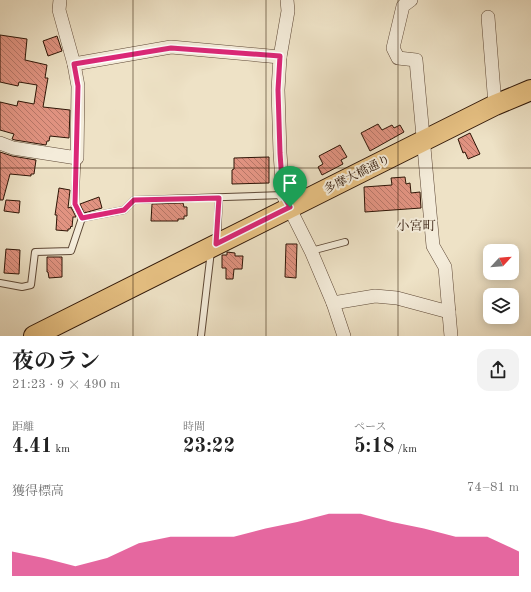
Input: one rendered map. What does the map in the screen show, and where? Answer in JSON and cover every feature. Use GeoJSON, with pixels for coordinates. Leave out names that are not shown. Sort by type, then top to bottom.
{"type":"FeatureCollection","features":[{"type":"Feature","properties":{"kind":"main road","name":"多摩大橋通り"},"geometry":{"type":"LineString","coordinates":[[34,336],[214,246],[286,201],[423,141],[495,105],[531,90]]}},
{"type":"Feature","properties":{"kind":"street"},"geometry":{"type":"LineString","coordinates":[[0,143],[13,148],[77,158],[78,86],[74,64],[59,10],[60,0]]}},
{"type":"Feature","properties":{"kind":"street"},"geometry":{"type":"LineString","coordinates":[[287,0],[288,11],[280,56],[278,90],[280,153],[286,201],[311,251],[344,336]]}},
{"type":"Feature","properties":{"kind":"street"},"geometry":{"type":"LineString","coordinates":[[411,0],[402,6],[393,48],[398,58],[416,60],[433,246],[445,268],[451,336]]}},
{"type":"Feature","properties":{"kind":"street"},"geometry":{"type":"LineString","coordinates":[[488,17],[495,105]]}},
{"type":"Feature","properties":{"kind":"street"},"geometry":{"type":"LineString","coordinates":[[74,64],[171,48],[280,56]]}},
{"type":"Feature","properties":{"kind":"street"},"geometry":{"type":"LineString","coordinates":[[332,303],[375,296],[397,298],[449,312]]}},
{"type":"Feature","properties":{"kind":"lane"},"geometry":{"type":"LineString","coordinates":[[0,283],[22,287],[31,285],[35,252],[71,251],[82,218],[75,204],[77,158]]}},
{"type":"Feature","properties":{"kind":"lane"},"geometry":{"type":"LineString","coordinates":[[201,336],[214,246],[219,198]]}},
{"type":"Feature","properties":{"kind":"lane"},"geometry":{"type":"LineString","coordinates":[[82,218],[124,210],[134,200],[219,198],[286,201]]}},
{"type":"Feature","properties":{"kind":"lane"},"geometry":{"type":"LineString","coordinates":[[311,251],[344,242]]}},
{"type":"Feature","properties":{"kind":"building"},"geometry":{"type":"Polygon","coordinates":[[[0,35],[27,39],[25,60],[47,65],[45,78],[48,78],[43,107],[70,110],[69,138],[50,136],[46,145],[15,140],[12,139],[14,134],[0,130],[0,102],[17,106],[18,101],[34,104],[37,85],[19,82],[18,86],[0,82],[0,35]]]}},
{"type":"Feature","properties":{"kind":"building"},"geometry":{"type":"Polygon","coordinates":[[[57,36],[62,51],[48,56],[43,41],[57,36]]]}},
{"type":"Feature","properties":{"kind":"building"},"geometry":{"type":"Polygon","coordinates":[[[378,124],[382,130],[392,125],[394,128],[400,125],[404,132],[370,151],[361,133],[378,124]]]}},
{"type":"Feature","properties":{"kind":"building"},"geometry":{"type":"Polygon","coordinates":[[[470,133],[480,154],[468,159],[465,152],[463,153],[458,139],[470,133]]]}},
{"type":"Feature","properties":{"kind":"building"},"geometry":{"type":"Polygon","coordinates":[[[340,145],[347,157],[341,160],[343,164],[322,175],[318,167],[323,164],[319,156],[340,145]]]}},
{"type":"Feature","properties":{"kind":"building"},"geometry":{"type":"Polygon","coordinates":[[[0,152],[12,156],[36,160],[34,174],[31,174],[31,176],[10,174],[3,200],[0,200],[0,152]]]}},
{"type":"Feature","properties":{"kind":"building"},"geometry":{"type":"Polygon","coordinates":[[[269,157],[269,183],[232,184],[234,158],[269,157]]]}},
{"type":"Feature","properties":{"kind":"building"},"geometry":{"type":"Polygon","coordinates":[[[405,177],[406,184],[410,183],[411,193],[420,192],[421,208],[365,212],[364,187],[392,185],[391,178],[405,177]]]}},
{"type":"Feature","properties":{"kind":"building"},"geometry":{"type":"Polygon","coordinates":[[[59,188],[70,190],[68,208],[71,207],[76,217],[73,217],[72,227],[71,226],[70,229],[68,229],[68,231],[56,230],[57,215],[55,215],[59,188]]]}},
{"type":"Feature","properties":{"kind":"building"},"geometry":{"type":"Polygon","coordinates":[[[99,197],[102,208],[84,213],[80,204],[99,197]]]}},
{"type":"Feature","properties":{"kind":"building"},"geometry":{"type":"Polygon","coordinates":[[[6,200],[20,201],[19,213],[4,211],[6,200]]]}},
{"type":"Feature","properties":{"kind":"building"},"geometry":{"type":"Polygon","coordinates":[[[183,203],[184,207],[187,207],[187,216],[184,216],[184,219],[178,219],[178,221],[151,221],[152,204],[183,203]]]}},
{"type":"Feature","properties":{"kind":"building"},"geometry":{"type":"Polygon","coordinates":[[[286,244],[297,244],[296,278],[285,277],[286,244]]]}},
{"type":"Feature","properties":{"kind":"building"},"geometry":{"type":"Polygon","coordinates":[[[6,249],[20,250],[19,274],[4,273],[6,249]]]}},
{"type":"Feature","properties":{"kind":"building"},"geometry":{"type":"Polygon","coordinates":[[[227,252],[235,253],[235,256],[243,256],[242,269],[234,269],[233,279],[226,279],[226,268],[222,268],[222,255],[227,255],[227,252]]]}},
{"type":"Feature","properties":{"kind":"building"},"geometry":{"type":"Polygon","coordinates":[[[47,257],[62,257],[62,277],[49,278],[47,272],[47,257]]]}},
{"type":"Feature","properties":{"kind":"district","name":"小宮町"},"geometry":{"type":"Point","coordinates":[416,225]}},
{"type":"Feature","properties":{"kind":"route"},"geometry":{"type":"LineString","coordinates":[[171,48],[280,56],[278,90],[280,153],[283,195],[290,207],[216,244],[219,198],[134,200],[130,206],[124,210],[82,218],[75,204],[78,86],[74,64],[171,48]]}}]}
